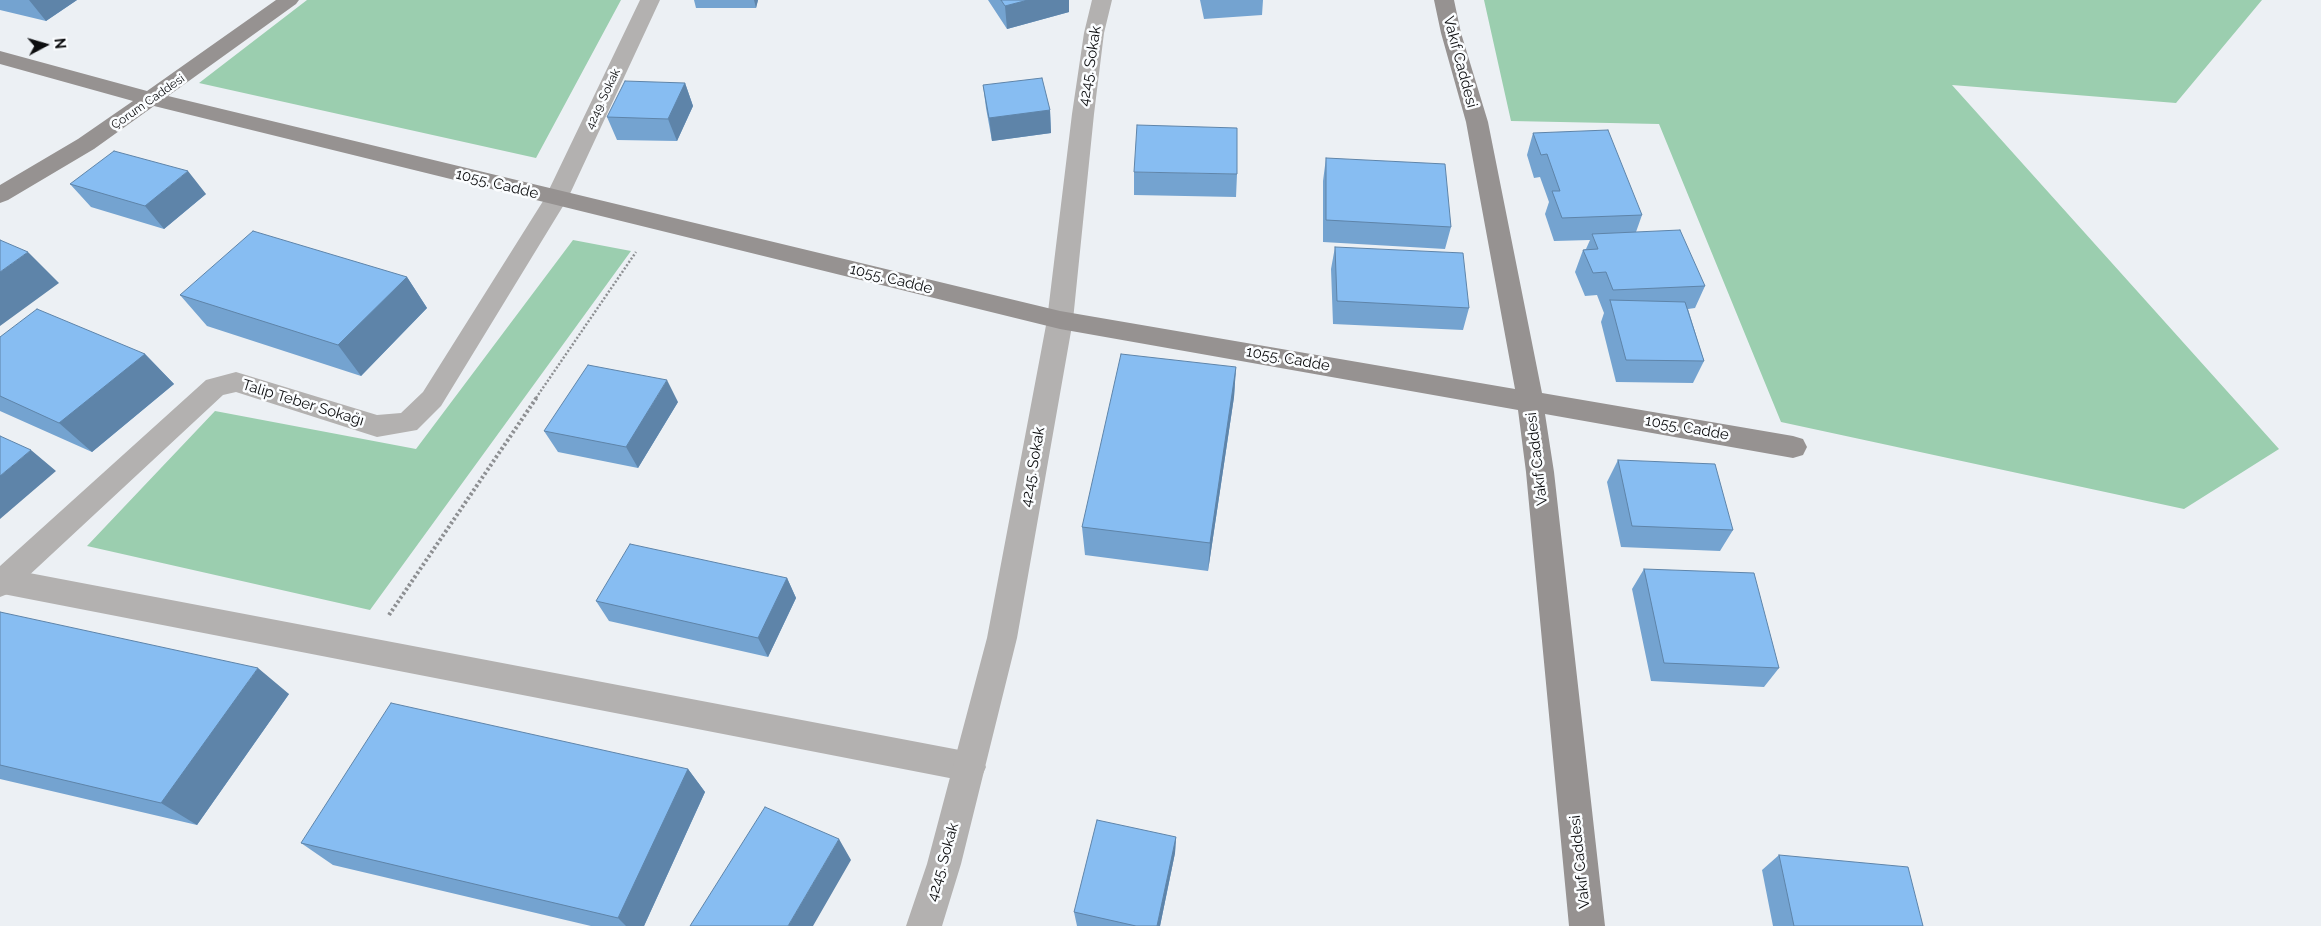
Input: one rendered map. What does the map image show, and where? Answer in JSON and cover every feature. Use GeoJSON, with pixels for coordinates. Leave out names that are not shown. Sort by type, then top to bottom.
{"type":"FeatureCollection","features":[{"type":"Feature","properties":{"kind":"street","name":"Çorum Caddesi"},"geometry":{"type":"LineString","coordinates":[[0,195],[86,144],[289,0]]}},
{"type":"Feature","properties":{"kind":"street","name":"4249. Sokak"},"geometry":{"type":"LineString","coordinates":[[556,198],[650,0]]}},
{"type":"Feature","properties":{"kind":"street","name":"4245. Sokak"},"geometry":{"type":"LineString","coordinates":[[924,926],[944,864],[1002,638],[1060,320],[1083,114],[1094,33],[1102,0]]}},
{"type":"Feature","properties":{"kind":"street","name":"Vakıf Caddesi"},"geometry":{"type":"LineString","coordinates":[[1444,0],[1451,33],[1476,122],[1530,401],[1540,472],[1586,926]]}},
{"type":"Feature","properties":{"kind":"street","name":"1055. Cadde"},"geometry":{"type":"LineString","coordinates":[[0,57],[152,99],[1060,320],[1793,447]]}},
{"type":"Feature","properties":{"kind":"street","name":"Talip Teber Sokağı"},"geometry":{"type":"LineString","coordinates":[[2,582],[214,387],[236,382],[377,426],[408,423],[432,400],[556,198]]}},
{"type":"Feature","properties":{"kind":"street"},"geometry":{"type":"LineString","coordinates":[[2,582],[970,767]]}},
{"type":"Feature","properties":{"kind":"path"},"geometry":{"type":"LineString","coordinates":[[365,651],[656,222]]}},
{"type":"Feature","properties":{"kind":"green space"},"geometry":{"type":"Polygon","coordinates":[[[307,0],[621,0],[536,158],[199,83],[307,0]]]}},
{"type":"Feature","properties":{"kind":"green space"},"geometry":{"type":"Polygon","coordinates":[[[1484,0],[2262,0],[2176,103],[1952,85],[2279,449],[2184,509],[1781,422],[1659,124],[1511,121],[1484,0]]]}},
{"type":"Feature","properties":{"kind":"green space"},"geometry":{"type":"Polygon","coordinates":[[[573,240],[631,251],[370,610],[87,546],[215,411],[416,449],[573,240]]]}},
{"type":"Feature","properties":{"kind":"building"},"geometry":{"type":"Polygon","coordinates":[[[1001,0],[1028,0],[1005,6],[1001,0]]]}},
{"type":"Feature","properties":{"kind":"building"},"geometry":{"type":"Polygon","coordinates":[[[1042,78],[1050,110],[989,118],[983,85],[1042,78]]]}},
{"type":"Feature","properties":{"kind":"building"},"geometry":{"type":"Polygon","coordinates":[[[625,81],[685,83],[668,119],[607,117],[625,81]]]}},
{"type":"Feature","properties":{"kind":"building"},"geometry":{"type":"Polygon","coordinates":[[[1137,125],[1237,128],[1237,174],[1134,172],[1137,125]]]}},
{"type":"Feature","properties":{"kind":"building"},"geometry":{"type":"Polygon","coordinates":[[[1608,130],[1642,215],[1562,218],[1552,191],[1560,191],[1547,154],[1541,155],[1533,133],[1608,130]]]}},
{"type":"Feature","properties":{"kind":"building"},"geometry":{"type":"Polygon","coordinates":[[[114,151],[188,171],[145,206],[70,184],[114,151]]]}},
{"type":"Feature","properties":{"kind":"building"},"geometry":{"type":"Polygon","coordinates":[[[1326,158],[1445,164],[1451,227],[1326,220],[1326,158]]]}},
{"type":"Feature","properties":{"kind":"building"},"geometry":{"type":"Polygon","coordinates":[[[1680,230],[1705,286],[1613,290],[1606,272],[1593,273],[1583,250],[1598,249],[1592,234],[1680,230]]]}},
{"type":"Feature","properties":{"kind":"building"},"geometry":{"type":"Polygon","coordinates":[[[253,231],[407,277],[338,345],[180,295],[253,231]]]}},
{"type":"Feature","properties":{"kind":"building"},"geometry":{"type":"Polygon","coordinates":[[[0,240],[28,252],[0,272],[0,240]]]}},
{"type":"Feature","properties":{"kind":"building"},"geometry":{"type":"Polygon","coordinates":[[[1335,247],[1463,253],[1469,308],[1337,301],[1335,247]]]}},
{"type":"Feature","properties":{"kind":"building"},"geometry":{"type":"Polygon","coordinates":[[[1610,300],[1685,302],[1704,361],[1626,360],[1610,300]]]}},
{"type":"Feature","properties":{"kind":"building"},"geometry":{"type":"Polygon","coordinates":[[[37,309],[145,354],[59,423],[0,396],[0,337],[37,309]]]}},
{"type":"Feature","properties":{"kind":"building"},"geometry":{"type":"Polygon","coordinates":[[[1121,354],[1236,367],[1210,543],[1082,527],[1121,354]]]}},
{"type":"Feature","properties":{"kind":"building"},"geometry":{"type":"Polygon","coordinates":[[[588,365],[667,380],[626,447],[544,431],[588,365]]]}},
{"type":"Feature","properties":{"kind":"building"},"geometry":{"type":"Polygon","coordinates":[[[0,436],[31,450],[0,476],[0,436]]]}},
{"type":"Feature","properties":{"kind":"building"},"geometry":{"type":"Polygon","coordinates":[[[1618,460],[1715,464],[1733,530],[1632,526],[1618,460]]]}},
{"type":"Feature","properties":{"kind":"building"},"geometry":{"type":"Polygon","coordinates":[[[630,544],[787,578],[758,638],[596,601],[630,544]]]}},
{"type":"Feature","properties":{"kind":"building"},"geometry":{"type":"Polygon","coordinates":[[[1644,569],[1754,573],[1779,668],[1664,663],[1644,569]]]}},
{"type":"Feature","properties":{"kind":"building"},"geometry":{"type":"Polygon","coordinates":[[[0,612],[258,668],[161,803],[0,765],[0,612]]]}},
{"type":"Feature","properties":{"kind":"building"},"geometry":{"type":"Polygon","coordinates":[[[391,703],[688,769],[618,918],[301,843],[391,703]]]}},
{"type":"Feature","properties":{"kind":"building"},"geometry":{"type":"Polygon","coordinates":[[[765,807],[839,839],[788,926],[690,926],[765,807]]]}},
{"type":"Feature","properties":{"kind":"building"},"geometry":{"type":"Polygon","coordinates":[[[1097,820],[1176,837],[1157,926],[1136,926],[1074,912],[1097,820]]]}},
{"type":"Feature","properties":{"kind":"building"},"geometry":{"type":"Polygon","coordinates":[[[1779,855],[1908,867],[1923,926],[1794,926],[1779,855]]]}}]}
